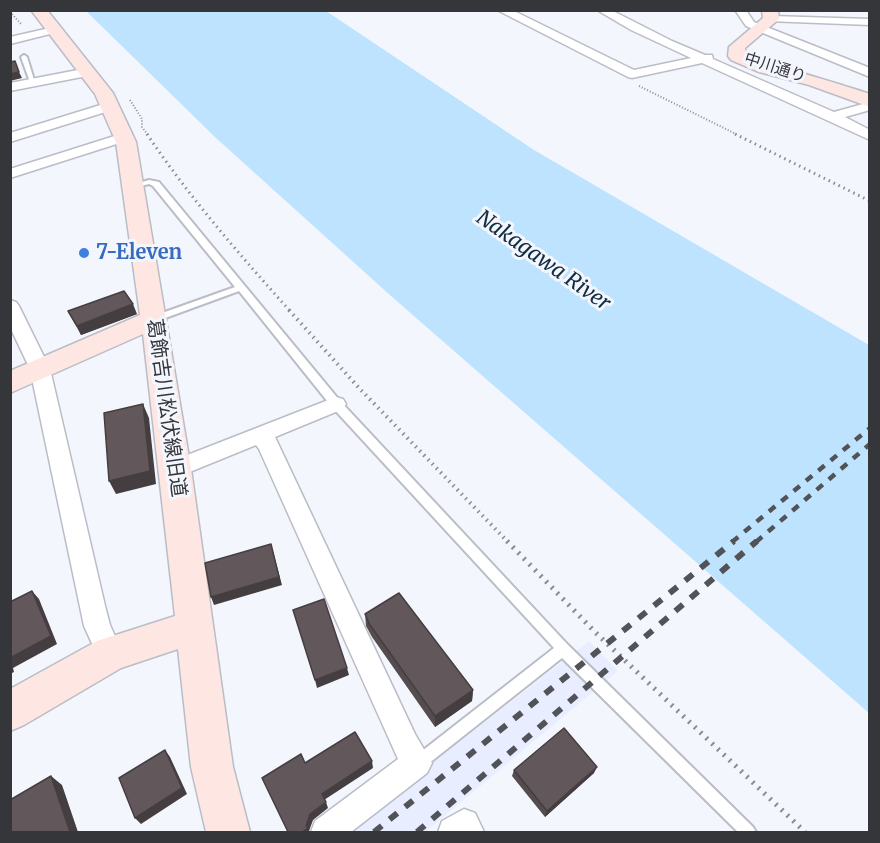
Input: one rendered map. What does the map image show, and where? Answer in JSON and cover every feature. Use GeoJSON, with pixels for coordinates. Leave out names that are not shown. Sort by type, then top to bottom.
{"type":"FeatureCollection","features":[{"type":"Feature","properties":{"kind":"street"},"geometry":{"type":"LineString","coordinates":[[502,10],[632,74],[706,59],[737,56]]}},
{"type":"Feature","properties":{"kind":"street"},"geometry":{"type":"LineString","coordinates":[[602,10],[637,29],[835,116],[870,136]]}},
{"type":"Feature","properties":{"kind":"street"},"geometry":{"type":"LineString","coordinates":[[740,10],[750,24],[767,19],[870,21]]}},
{"type":"Feature","properties":{"kind":"street"},"geometry":{"type":"LineString","coordinates":[[863,10],[870,21]]}},
{"type":"Feature","properties":{"kind":"street"},"geometry":{"type":"LineString","coordinates":[[767,19],[870,73]]}},
{"type":"Feature","properties":{"kind":"street","name":"中川通り"},"geometry":{"type":"LineString","coordinates":[[767,19],[737,47],[737,56],[765,68],[815,81],[870,101]]}},
{"type":"Feature","properties":{"kind":"street"},"geometry":{"type":"LineString","coordinates":[[10,41],[39,23]]}},
{"type":"Feature","properties":{"kind":"street","name":"葛飾吉川松伏線旧道"},"geometry":{"type":"LineString","coordinates":[[39,23],[88,72],[104,93],[110,106],[133,132],[133,186],[175,469],[212,767],[228,832]]}},
{"type":"Feature","properties":{"kind":"street"},"geometry":{"type":"LineString","coordinates":[[10,87],[88,72]]}},
{"type":"Feature","properties":{"kind":"street"},"geometry":{"type":"LineString","coordinates":[[10,138],[110,106]]}},
{"type":"Feature","properties":{"kind":"street"},"geometry":{"type":"LineString","coordinates":[[835,116],[870,106]]}},
{"type":"Feature","properties":{"kind":"street"},"geometry":{"type":"LineString","coordinates":[[10,174],[133,132]]}},
{"type":"Feature","properties":{"kind":"street"},"geometry":{"type":"LineString","coordinates":[[10,306],[40,369],[93,610],[97,626],[110,654]]}},
{"type":"Feature","properties":{"kind":"street"},"geometry":{"type":"LineString","coordinates":[[10,383],[154,319]]}},
{"type":"Feature","properties":{"kind":"street"},"geometry":{"type":"LineString","coordinates":[[175,469],[336,404]]}},
{"type":"Feature","properties":{"kind":"street"},"geometry":{"type":"LineString","coordinates":[[259,435],[268,444],[405,744],[417,763],[326,832]]}},
{"type":"Feature","properties":{"kind":"street"},"geometry":{"type":"LineString","coordinates":[[10,711],[110,654],[193,627]]}},
{"type":"Feature","properties":{"kind":"street"},"geometry":{"type":"LineString","coordinates":[[453,832],[464,824],[469,832]]}},
{"type":"Feature","properties":{"kind":"lane"},"geometry":{"type":"LineString","coordinates":[[24,57],[33,82]]}},
{"type":"Feature","properties":{"kind":"lane"},"geometry":{"type":"LineString","coordinates":[[133,186],[149,182],[156,184],[336,404],[563,649],[748,832]]}},
{"type":"Feature","properties":{"kind":"lane"},"geometry":{"type":"LineString","coordinates":[[154,319],[240,288]]}},
{"type":"Feature","properties":{"kind":"lane"},"geometry":{"type":"LineString","coordinates":[[417,763],[563,649]]}},
{"type":"Feature","properties":{"kind":"path"},"geometry":{"type":"LineString","coordinates":[[10,12],[39,23]]}},
{"type":"Feature","properties":{"kind":"path"},"geometry":{"type":"LineString","coordinates":[[668,101],[870,201]]}},
{"type":"Feature","properties":{"kind":"path"},"geometry":{"type":"LineString","coordinates":[[133,132],[169,167],[246,262],[359,388],[595,632],[805,832]]}},
{"type":"Feature","properties":{"kind":"shaded area"},"geometry":{"type":"Polygon","coordinates":[[[589,641],[618,671],[425,832],[344,832],[589,641]]]}},
{"type":"Feature","properties":{"kind":"water","name":"Nakagawa River"},"geometry":{"type":"Polygon","coordinates":[[[86,11],[326,11],[534,150],[869,345],[869,713],[391,296],[216,138],[86,11]]]}},
{"type":"Feature","properties":{"kind":"building"},"geometry":{"type":"Polygon","coordinates":[[[15,61],[19,72],[10,74],[10,62],[15,61]]]}},
{"type":"Feature","properties":{"kind":"building"},"geometry":{"type":"Polygon","coordinates":[[[124,291],[133,304],[77,326],[68,311],[124,291]]]}},
{"type":"Feature","properties":{"kind":"building"},"geometry":{"type":"Polygon","coordinates":[[[143,404],[150,471],[109,481],[104,413],[143,404]]]}},
{"type":"Feature","properties":{"kind":"building"},"geometry":{"type":"Polygon","coordinates":[[[271,544],[279,577],[211,597],[205,563],[271,544]]]}},
{"type":"Feature","properties":{"kind":"building"},"geometry":{"type":"Polygon","coordinates":[[[32,591],[51,636],[10,658],[10,602],[32,591]]]}},
{"type":"Feature","properties":{"kind":"building"},"geometry":{"type":"Polygon","coordinates":[[[399,593],[473,690],[435,716],[370,625],[365,614],[399,593]]]}},
{"type":"Feature","properties":{"kind":"building"},"geometry":{"type":"Polygon","coordinates":[[[324,599],[347,668],[315,680],[293,610],[324,599]]]}},
{"type":"Feature","properties":{"kind":"building"},"geometry":{"type":"Polygon","coordinates":[[[564,728],[597,767],[547,811],[514,770],[564,728]]]}},
{"type":"Feature","properties":{"kind":"building"},"geometry":{"type":"Polygon","coordinates":[[[355,732],[372,761],[322,794],[326,802],[310,814],[306,826],[308,828],[302,832],[288,832],[262,778],[301,754],[305,763],[355,732]]]}},
{"type":"Feature","properties":{"kind":"building"},"geometry":{"type":"Polygon","coordinates":[[[165,750],[182,788],[135,818],[119,778],[165,750]]]}},
{"type":"Feature","properties":{"kind":"building"},"geometry":{"type":"Polygon","coordinates":[[[51,776],[70,832],[10,832],[10,800],[51,776]]]}},
{"type":"Feature","properties":{"kind":"railway"},"geometry":{"type":"LineString","coordinates":[[732,542],[870,428]]}},
{"type":"Feature","properties":{"kind":"railway"},"geometry":{"type":"LineString","coordinates":[[756,542],[870,444]]}},
{"type":"Feature","properties":{"kind":"railway"},"geometry":{"type":"LineString","coordinates":[[374,832],[734,541]]}},
{"type":"Feature","properties":{"kind":"railway"},"geometry":{"type":"LineString","coordinates":[[417,832],[757,541]]}},
{"type":"Feature","properties":{"kind":"place","name":"7-Eleven"},"geometry":{"type":"Point","coordinates":[84,253]}}]}
